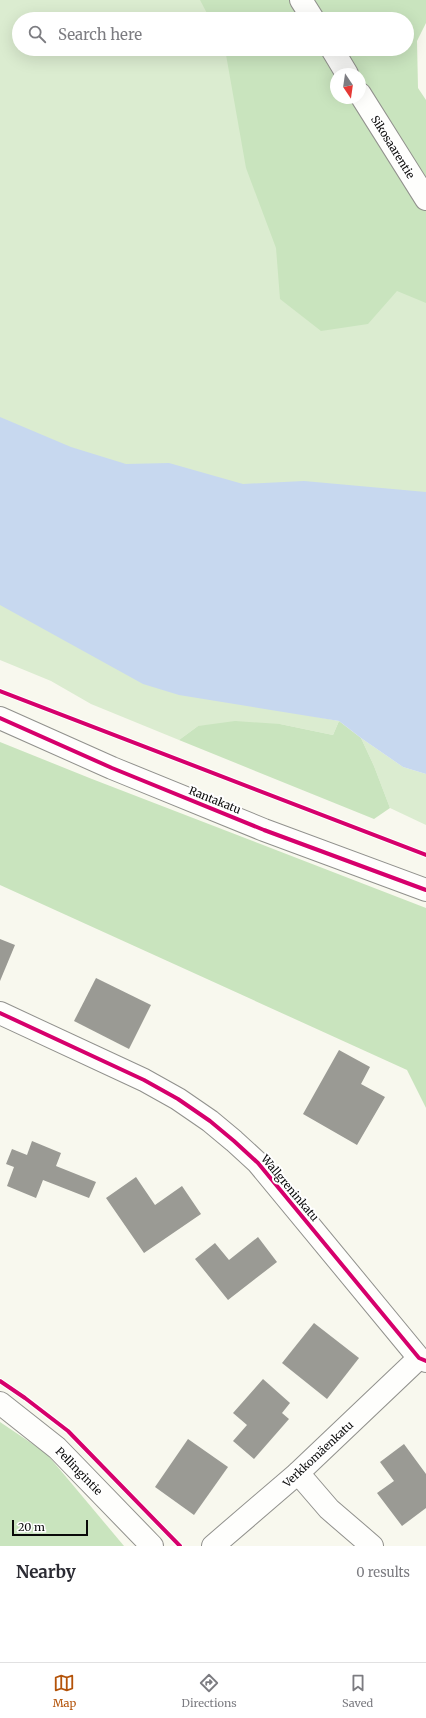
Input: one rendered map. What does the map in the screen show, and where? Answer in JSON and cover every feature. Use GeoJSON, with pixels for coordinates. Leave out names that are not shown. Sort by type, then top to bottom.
{"type":"FeatureCollection","features":[{"type":"Feature","properties":{"kind":"street"},"geometry":{"type":"LineString","coordinates":[[301,0],[309,12]]}},
{"type":"Feature","properties":{"kind":"street"},"geometry":{"type":"LineString","coordinates":[[336,56],[343,68]]}},
{"type":"Feature","properties":{"kind":"street","name":"Sikosaarentie"},"geometry":{"type":"LineString","coordinates":[[366,104],[426,199]]}},
{"type":"Feature","properties":{"kind":"street","name":"Rantakatu"},"geometry":{"type":"LineString","coordinates":[[0,718],[112,768],[221,812],[426,890]]}},
{"type":"Feature","properties":{"kind":"street","name":"Wallgreninkatu"},"geometry":{"type":"LineString","coordinates":[[0,1014],[144,1080],[178,1099],[222,1131],[258,1163],[423,1360]]}},
{"type":"Feature","properties":{"kind":"street","name":"Verkkomäenkatu"},"geometry":{"type":"LineString","coordinates":[[213,1546],[298,1473],[423,1360]]}},
{"type":"Feature","properties":{"kind":"street","name":"Pellingintie"},"geometry":{"type":"LineString","coordinates":[[0,1403],[57,1448],[152,1546]]}},
{"type":"Feature","properties":{"kind":"street"},"geometry":{"type":"LineString","coordinates":[[298,1473],[329,1509],[372,1546]]}},
{"type":"Feature","properties":{"kind":"green space"},"geometry":{"type":"Polygon","coordinates":[[[0,0],[276,0],[284,12],[12,12],[12,56],[311,56],[330,88],[330,104],[340,104],[426,240],[426,674],[285,711],[339,721],[333,735],[280,724],[198,726],[179,740],[91,704],[51,681],[0,660],[0,0]]]}},
{"type":"Feature","properties":{"kind":"green space"},"geometry":{"type":"Polygon","coordinates":[[[200,0],[426,0],[426,23],[417,41],[418,88],[426,100],[426,303],[397,291],[368,324],[321,331],[280,299],[276,248],[246,168],[226,56],[414,56],[414,12],[206,12],[200,0]]]}},
{"type":"Feature","properties":{"kind":"green space"},"geometry":{"type":"Polygon","coordinates":[[[235,721],[280,724],[333,735],[339,721],[361,738],[374,766],[390,808],[374,819],[179,740],[198,726],[235,721]]]}},
{"type":"Feature","properties":{"kind":"green space"},"geometry":{"type":"Polygon","coordinates":[[[361,738],[403,767],[426,774],[426,825],[390,808],[374,766],[361,738]]]}},
{"type":"Feature","properties":{"kind":"green space"},"geometry":{"type":"Polygon","coordinates":[[[0,742],[426,908],[426,1108],[407,1070],[0,885],[0,742]]]}},
{"type":"Feature","properties":{"kind":"green space"},"geometry":{"type":"Polygon","coordinates":[[[0,1422],[46,1453],[124,1546],[0,1546],[0,1422]]]}},
{"type":"Feature","properties":{"kind":"water"},"geometry":{"type":"Polygon","coordinates":[[[0,417],[71,447],[126,464],[169,463],[243,484],[304,481],[426,492],[426,774],[403,767],[339,721],[179,695],[143,684],[0,605],[0,417]]]}},
{"type":"Feature","properties":{"kind":"building"},"geometry":{"type":"Polygon","coordinates":[[[0,939],[15,945],[0,981],[0,939]]]}},
{"type":"Feature","properties":{"kind":"building"},"geometry":{"type":"Polygon","coordinates":[[[96,978],[151,1005],[129,1049],[74,1021],[96,978]]]}},
{"type":"Feature","properties":{"kind":"building"},"geometry":{"type":"Polygon","coordinates":[[[339,1050],[370,1067],[361,1084],[385,1097],[357,1145],[303,1114],[339,1050]]]}},
{"type":"Feature","properties":{"kind":"building"},"geometry":{"type":"Polygon","coordinates":[[[32,1141],[61,1153],[56,1166],[96,1182],[89,1198],[43,1180],[36,1198],[7,1186],[14,1167],[6,1164],[12,1149],[27,1155],[32,1141]]]}},
{"type":"Feature","properties":{"kind":"building"},"geometry":{"type":"Polygon","coordinates":[[[136,1177],[155,1205],[182,1186],[201,1214],[144,1253],[106,1198],[136,1177]]]}},
{"type":"Feature","properties":{"kind":"building"},"geometry":{"type":"Polygon","coordinates":[[[258,1237],[277,1262],[228,1300],[195,1259],[215,1243],[229,1260],[258,1237]]]}},
{"type":"Feature","properties":{"kind":"building"},"geometry":{"type":"Polygon","coordinates":[[[314,1323],[359,1358],[327,1399],[282,1363],[314,1323]]]}},
{"type":"Feature","properties":{"kind":"building"},"geometry":{"type":"Polygon","coordinates":[[[263,1379],[290,1403],[282,1413],[289,1419],[254,1459],[233,1441],[247,1425],[233,1413],[263,1379]]]}},
{"type":"Feature","properties":{"kind":"building"},"geometry":{"type":"Polygon","coordinates":[[[188,1439],[228,1467],[194,1515],[155,1487],[188,1439]]]}},
{"type":"Feature","properties":{"kind":"building"},"geometry":{"type":"Polygon","coordinates":[[[404,1444],[426,1474],[426,1508],[402,1526],[377,1493],[394,1481],[380,1462],[404,1444]]]}},
{"type":"Feature","properties":{"kind":"cycle path"},"geometry":{"type":"LineString","coordinates":[[0,691],[426,855]]}},
{"type":"Feature","properties":{"kind":"cycle path"},"geometry":{"type":"LineString","coordinates":[[0,718],[112,768],[264,830],[426,890]]}},
{"type":"Feature","properties":{"kind":"cycle path"},"geometry":{"type":"LineString","coordinates":[[0,1013],[144,1080],[178,1099],[210,1121],[258,1163],[419,1358],[426,1361]]}},
{"type":"Feature","properties":{"kind":"cycle path"},"geometry":{"type":"LineString","coordinates":[[0,1381],[68,1431],[180,1546]]}}]}
